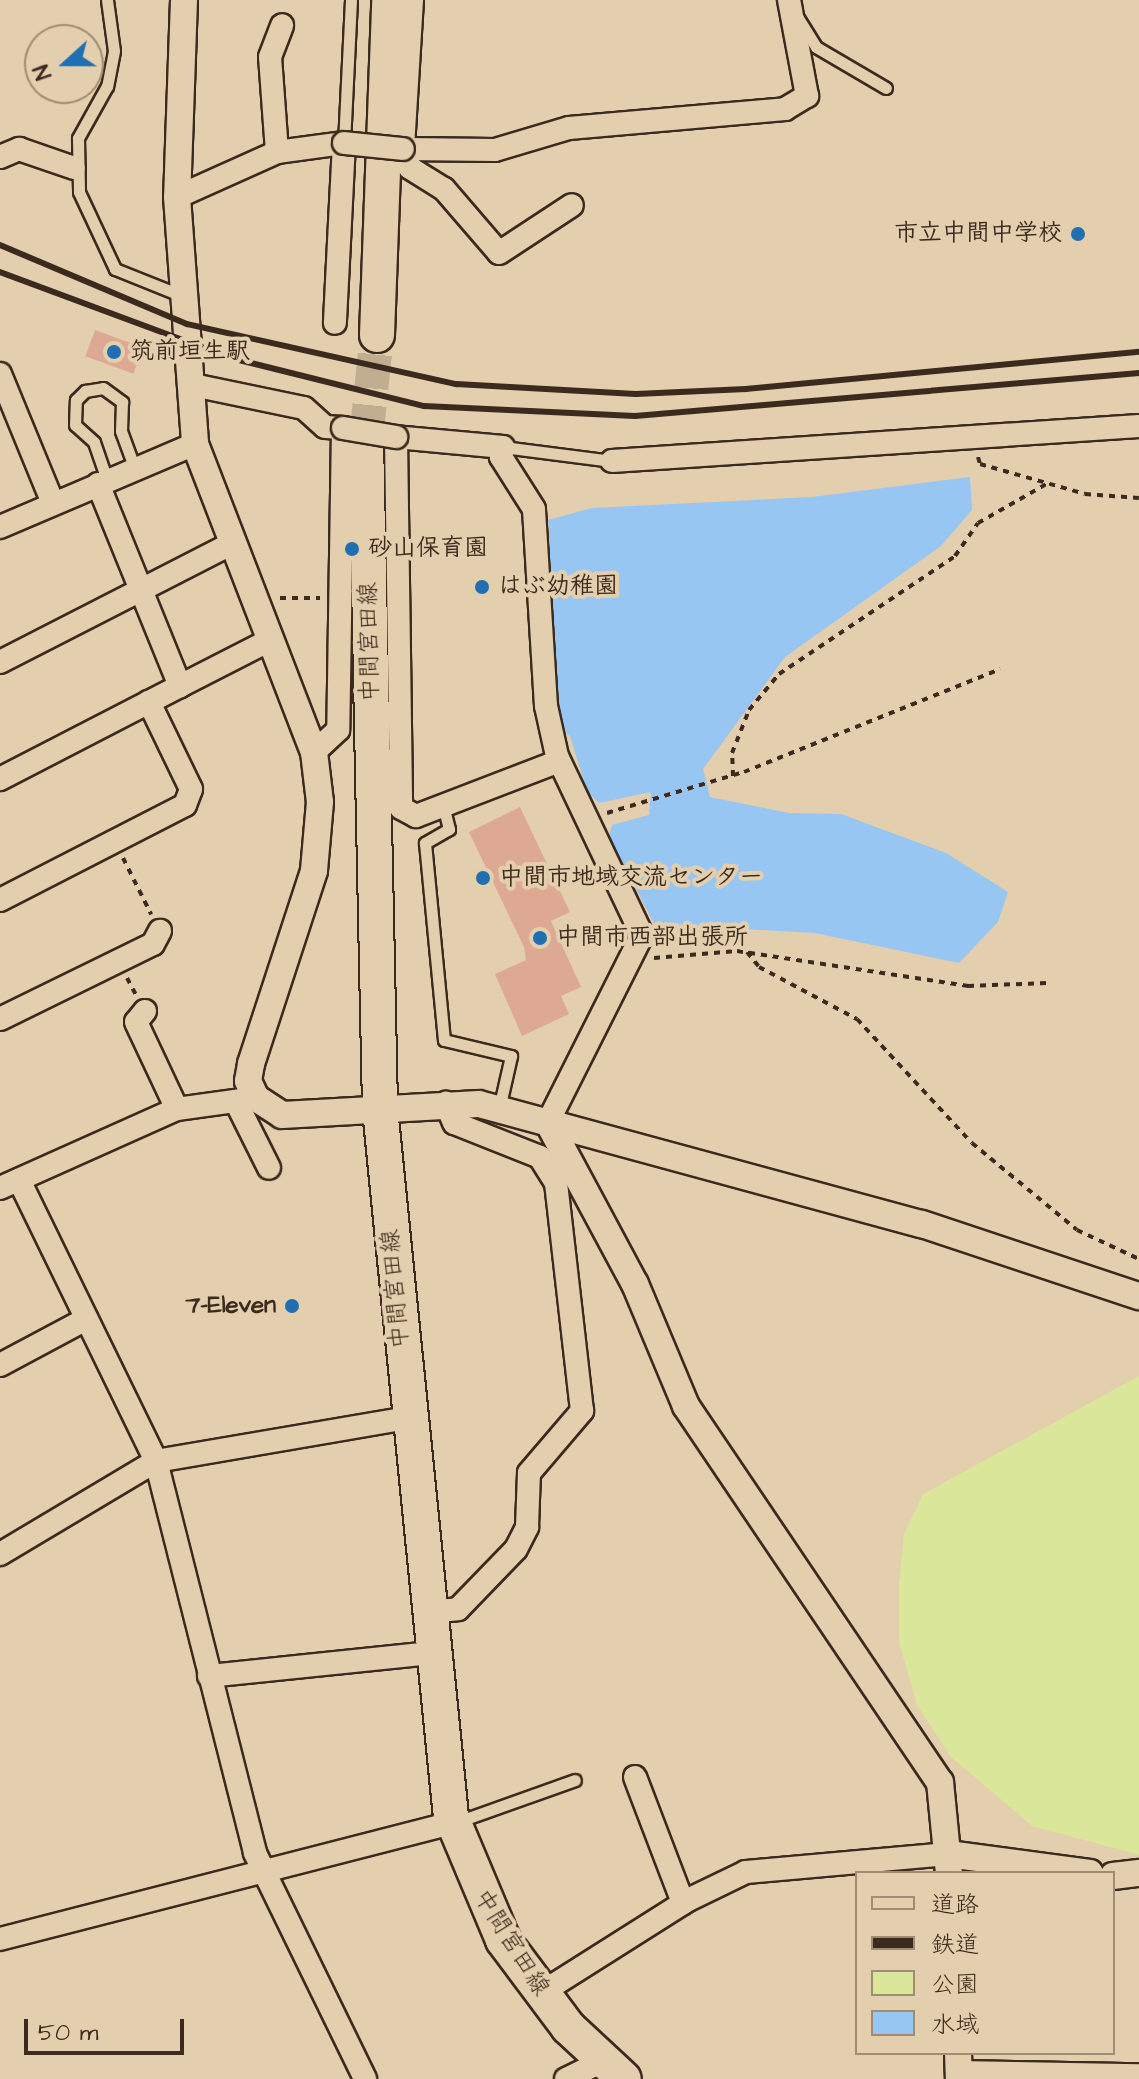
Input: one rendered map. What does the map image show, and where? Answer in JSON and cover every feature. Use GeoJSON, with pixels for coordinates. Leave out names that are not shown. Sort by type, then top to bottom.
{"type":"FeatureCollection","features":[{"type":"Feature","properties":{"kind":"main road"},"geometry":{"type":"LineString","coordinates":[[377,335],[389,0]]}},
{"type":"Feature","properties":{"kind":"main road","name":"中間宮田線"},"geometry":{"type":"LineString","coordinates":[[368,435],[380,1109],[430,1653],[453,1823],[475,1886],[541,1993],[612,2070]]}},
{"type":"Feature","properties":{"kind":"street"},"geometry":{"type":"LineString","coordinates":[[184,0],[177,197],[195,444],[314,752],[314,871],[248,1081],[247,1102],[269,1168]]}},
{"type":"Feature","properties":{"kind":"street"},"geometry":{"type":"LineString","coordinates":[[412,0],[403,149],[410,168],[444,189],[499,253],[572,205]]}},
{"type":"Feature","properties":{"kind":"street"},"geometry":{"type":"LineString","coordinates":[[177,197],[277,152],[344,143],[403,149],[495,150],[569,128],[785,109],[807,96],[790,4]]}},
{"type":"Feature","properties":{"kind":"street"},"geometry":{"type":"LineString","coordinates":[[277,152],[270,57],[282,25]]}},
{"type":"Feature","properties":{"kind":"street"},"geometry":{"type":"LineString","coordinates":[[335,323],[344,143]]}},
{"type":"Feature","properties":{"kind":"street"},"geometry":{"type":"LineString","coordinates":[[0,157],[19,149],[74,168]]}},
{"type":"Feature","properties":{"kind":"street"},"geometry":{"type":"LineString","coordinates":[[0,374],[53,503]]}},
{"type":"Feature","properties":{"kind":"street"},"geometry":{"type":"LineString","coordinates":[[193,385],[304,408],[325,427],[368,435],[503,447],[501,457],[534,509],[546,706],[559,761],[642,935],[548,1122]]}},
{"type":"Feature","properties":{"kind":"street"},"geometry":{"type":"LineString","coordinates":[[612,461],[1139,426]]}},
{"type":"Feature","properties":{"kind":"street"},"geometry":{"type":"LineString","coordinates":[[314,752],[338,730],[345,598],[368,435]]}},
{"type":"Feature","properties":{"kind":"street"},"geometry":{"type":"LineString","coordinates":[[368,435],[396,789],[401,808],[416,816],[559,761]]}},
{"type":"Feature","properties":{"kind":"street"},"geometry":{"type":"LineString","coordinates":[[0,527],[195,444]]}},
{"type":"Feature","properties":{"kind":"street"},"geometry":{"type":"LineString","coordinates":[[102,482],[180,686]]}},
{"type":"Feature","properties":{"kind":"street"},"geometry":{"type":"LineString","coordinates":[[0,662],[233,543]]}},
{"type":"Feature","properties":{"kind":"street"},"geometry":{"type":"LineString","coordinates":[[0,779],[270,640]]}},
{"type":"Feature","properties":{"kind":"street"},"geometry":{"type":"LineString","coordinates":[[0,900],[185,805],[191,789],[149,702]]}},
{"type":"Feature","properties":{"kind":"street"},"geometry":{"type":"LineString","coordinates":[[0,1019],[153,944],[160,931]]}},
{"type":"Feature","properties":{"kind":"street"},"geometry":{"type":"LineString","coordinates":[[145,1011],[136,1022],[177,1109]]}},
{"type":"Feature","properties":{"kind":"street"},"geometry":{"type":"LineString","coordinates":[[365,2079],[261,1869],[156,1461],[86,1319],[10,1184],[177,1109],[247,1102],[282,1115],[446,1103],[499,1109],[922,1224],[1139,1296]]}},
{"type":"Feature","properties":{"kind":"street"},"geometry":{"type":"LineString","coordinates":[[426,1612],[458,1609],[516,1549],[527,1527],[529,1473],[582,1411],[556,1183],[540,1157],[454,1123],[446,1103]]}},
{"type":"Feature","properties":{"kind":"street"},"geometry":{"type":"LineString","coordinates":[[548,1122],[635,1284],[686,1406],[940,1782],[949,1863]]}},
{"type":"Feature","properties":{"kind":"street"},"geometry":{"type":"LineString","coordinates":[[0,1365],[86,1319]]}},
{"type":"Feature","properties":{"kind":"street"},"geometry":{"type":"LineString","coordinates":[[0,1554],[156,1461],[408,1418]]}},
{"type":"Feature","properties":{"kind":"street"},"geometry":{"type":"LineString","coordinates":[[209,1676],[430,1653]]}},
{"type":"Feature","properties":{"kind":"street"},"geometry":{"type":"LineString","coordinates":[[635,1777],[683,1903]]}},
{"type":"Feature","properties":{"kind":"street"},"geometry":{"type":"LineString","coordinates":[[0,1939],[261,1869],[453,1823]]}},
{"type":"Feature","properties":{"kind":"street"},"geometry":{"type":"LineString","coordinates":[[541,1993],[683,1903],[772,1866],[949,1863],[1062,1871]]}},
{"type":"Feature","properties":{"kind":"street"},"geometry":{"type":"LineString","coordinates":[[1115,1876],[1139,1873]]}},
{"type":"Feature","properties":{"kind":"street"},"geometry":{"type":"LineString","coordinates":[[959,2068],[1139,2075]]}},
{"type":"Feature","properties":{"kind":"street"},"geometry":{"type":"LineString","coordinates":[[566,2079],[612,2070]]}},
{"type":"Feature","properties":{"kind":"lane"},"geometry":{"type":"LineString","coordinates":[[107,0],[114,51],[107,86],[78,138],[74,168],[115,269],[185,297]]}},
{"type":"Feature","properties":{"kind":"lane"},"geometry":{"type":"LineString","coordinates":[[344,143],[351,0]]}},
{"type":"Feature","properties":{"kind":"lane"},"geometry":{"type":"LineString","coordinates":[[790,4],[816,47],[855,77],[886,88]]}},
{"type":"Feature","properties":{"kind":"lane"},"geometry":{"type":"LineString","coordinates":[[102,482],[94,442],[75,425],[85,391],[103,388],[122,402],[121,431],[135,469]]}},
{"type":"Feature","properties":{"kind":"lane"},"geometry":{"type":"LineString","coordinates":[[503,447],[612,461]]}},
{"type":"Feature","properties":{"kind":"lane"},"geometry":{"type":"LineString","coordinates":[[443,805],[449,829],[425,843],[444,1040],[511,1056],[499,1109]]}},
{"type":"Feature","properties":{"kind":"lane"},"geometry":{"type":"LineString","coordinates":[[453,1823],[575,1780]]}},
{"type":"Feature","properties":{"kind":"path"},"geometry":{"type":"LineString","coordinates":[[973,439],[980,464],[1048,483],[1139,498]]}},
{"type":"Feature","properties":{"kind":"path"},"geometry":{"type":"LineString","coordinates":[[733,776],[732,753],[749,710],[779,674],[955,556],[978,523],[1048,483]]}},
{"type":"Feature","properties":{"kind":"path"},"geometry":{"type":"LineString","coordinates":[[254,598],[345,598]]}},
{"type":"Feature","properties":{"kind":"path"},"geometry":{"type":"LineString","coordinates":[[615,810],[733,776],[1000,669]]}},
{"type":"Feature","properties":{"kind":"path"},"geometry":{"type":"LineString","coordinates":[[115,842],[160,931]]}},
{"type":"Feature","properties":{"kind":"path"},"geometry":{"type":"LineString","coordinates":[[632,954],[671,961],[700,949],[747,952],[968,986],[1047,983]]}},
{"type":"Feature","properties":{"kind":"path"},"geometry":{"type":"LineString","coordinates":[[747,952],[759,967],[857,1019],[972,1143],[1077,1230],[1139,1259]]}},
{"type":"Feature","properties":{"kind":"path"},"geometry":{"type":"LineString","coordinates":[[119,961],[145,1011]]}},
{"type":"Feature","properties":{"kind":"green space"},"geometry":{"type":"Polygon","coordinates":[[[1139,1376],[1139,1855],[1032,1826],[950,1756],[917,1705],[899,1642],[899,1583],[904,1534],[923,1494],[1139,1376]]]}},
{"type":"Feature","properties":{"kind":"water"},"geometry":{"type":"Polygon","coordinates":[[[970,477],[972,510],[941,546],[785,657],[703,769],[710,797],[789,813],[841,814],[946,853],[1008,892],[998,922],[959,963],[815,933],[725,928],[661,937],[609,837],[612,825],[649,815],[651,792],[599,803],[587,791],[570,736],[560,730],[550,677],[556,666],[548,520],[592,508],[812,497],[970,477]]]}},
{"type":"Feature","properties":{"kind":"building","name":"筑前垣生駅"},"geometry":{"type":"Polygon","coordinates":[[[95,330],[143,347],[133,374],[85,356],[95,330]]]}},
{"type":"Feature","properties":{"kind":"building"},"geometry":{"type":"Polygon","coordinates":[[[520,807],[570,912],[551,921],[581,987],[561,996],[569,1014],[522,1036],[495,974],[526,960],[524,947],[469,832],[520,807]]]}},
{"type":"Feature","properties":{"kind":"tunnel"},"geometry":{"type":"LineString","coordinates":[[366,439],[377,335]]}},
{"type":"Feature","properties":{"kind":"railway"},"geometry":{"type":"LineString","coordinates":[[0,245],[187,324],[456,384],[636,394],[746,389],[1139,352]]}},
{"type":"Feature","properties":{"kind":"railway"},"geometry":{"type":"LineString","coordinates":[[0,272],[231,358],[424,406],[635,416],[1139,373]]}},
{"type":"Feature","properties":{"kind":"place","name":"市立中間中学校"},"geometry":{"type":"Point","coordinates":[1078,234]}},
{"type":"Feature","properties":{"kind":"place","name":"筑前垣生駅"},"geometry":{"type":"Point","coordinates":[114,352]}},
{"type":"Feature","properties":{"kind":"place","name":"砂山保育園"},"geometry":{"type":"Point","coordinates":[352,549]}},
{"type":"Feature","properties":{"kind":"place","name":"はぶ幼稚園"},"geometry":{"type":"Point","coordinates":[482,587]}},
{"type":"Feature","properties":{"kind":"place","name":"中間市地域交流センター"},"geometry":{"type":"Point","coordinates":[483,878]}},
{"type":"Feature","properties":{"kind":"place","name":"中間市西部出張所"},"geometry":{"type":"Point","coordinates":[540,938]}},
{"type":"Feature","properties":{"kind":"place","name":"7-Eleven"},"geometry":{"type":"Point","coordinates":[292,1306]}}]}
